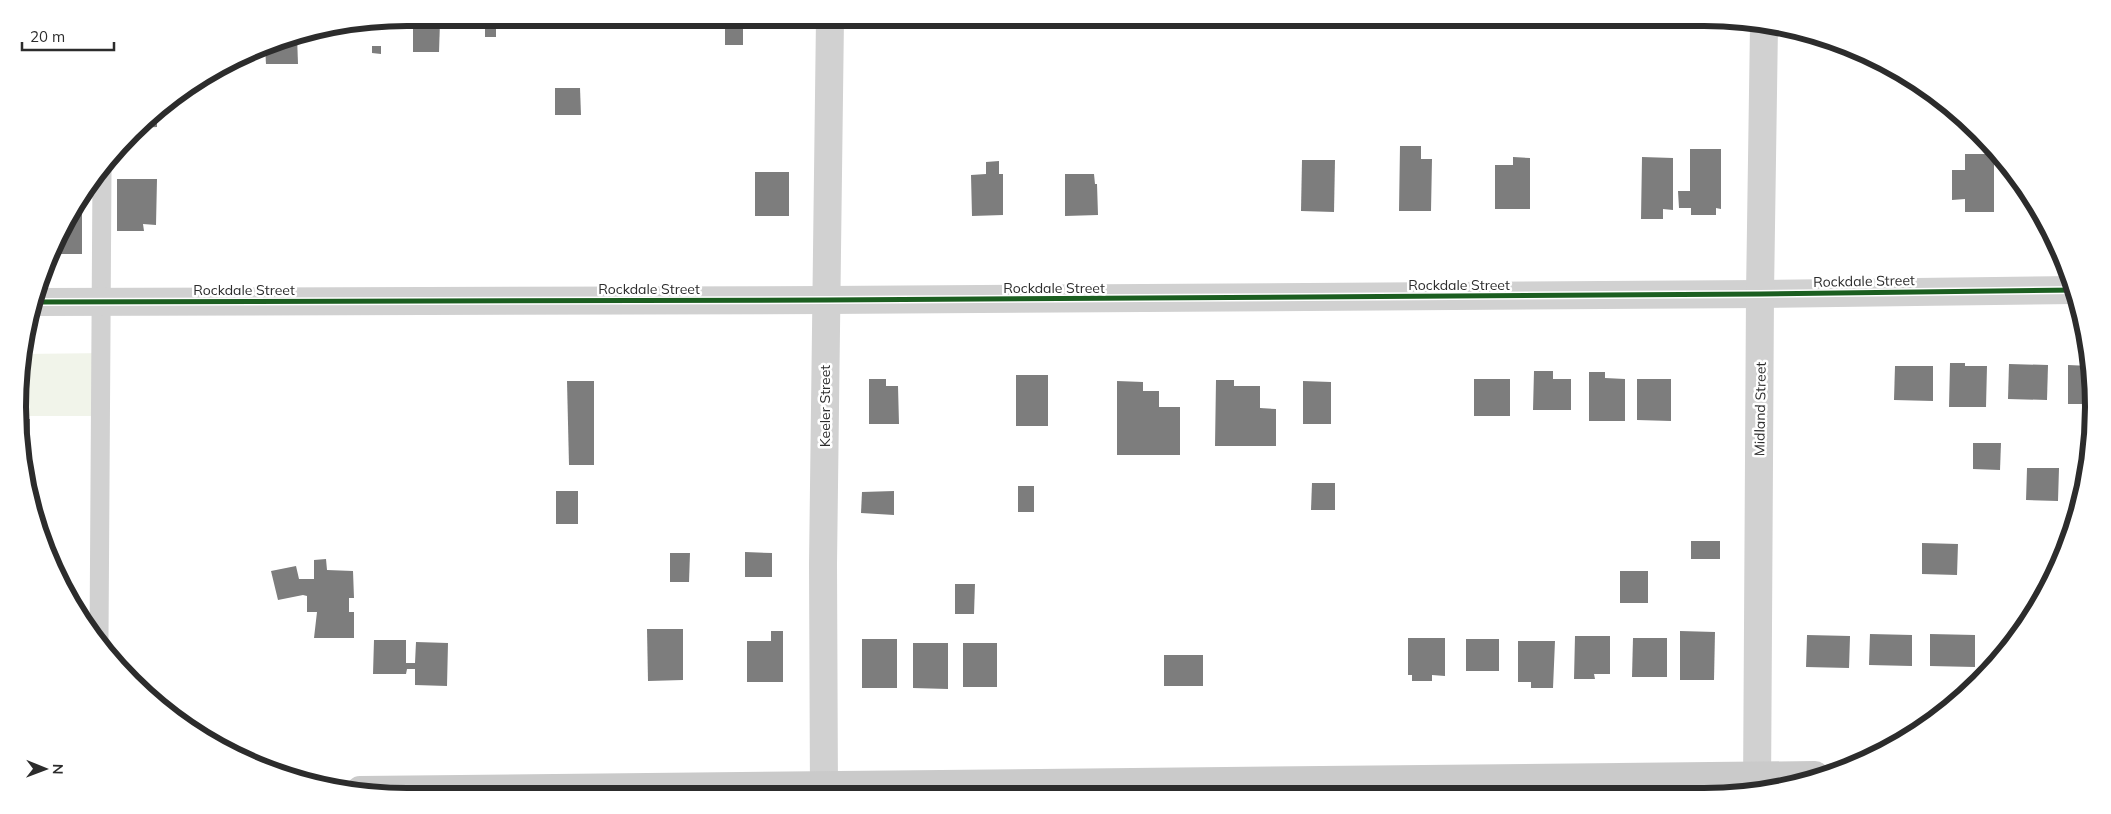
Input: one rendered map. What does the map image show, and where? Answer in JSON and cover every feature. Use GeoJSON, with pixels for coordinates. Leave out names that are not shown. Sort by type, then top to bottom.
{"type":"FeatureCollection","features":[{"type":"Feature","properties":{"kind":"main road"},"geometry":{"type":"LineString","coordinates":[[1223,788],[1754,784]]}},
{"type":"Feature","properties":{"kind":"street","name":"Keeler Street"},"geometry":{"type":"LineString","coordinates":[[824,788],[826,300],[830,26]]}},
{"type":"Feature","properties":{"kind":"street","name":"Midland Street"},"geometry":{"type":"LineString","coordinates":[[1756,784],[1764,32]]}},
{"type":"Feature","properties":{"kind":"street","name":"Rockdale Street"},"geometry":{"type":"LineString","coordinates":[[41,302],[826,300],[2067,290]]}},
{"type":"Feature","properties":{"kind":"lane"},"geometry":{"type":"LineString","coordinates":[[99,631],[102,179]]}},
{"type":"Feature","properties":{"kind":"shaded area"},"geometry":{"type":"Polygon","coordinates":[[[109,353],[109,416],[26,416],[27,382],[31,354],[109,353]]]}},
{"type":"Feature","properties":{"kind":"building"},"geometry":{"type":"Polygon","coordinates":[[[413,26],[440,26],[439,52],[413,52],[413,26]]]}},
{"type":"Feature","properties":{"kind":"building"},"geometry":{"type":"Polygon","coordinates":[[[725,26],[743,26],[743,45],[725,45],[725,26]]]}},
{"type":"Feature","properties":{"kind":"building"},"geometry":{"type":"Polygon","coordinates":[[[485,27],[496,27],[496,37],[485,37],[485,27]]]}},
{"type":"Feature","properties":{"kind":"building"},"geometry":{"type":"Polygon","coordinates":[[[297,42],[298,64],[266,64],[265,53],[297,42]]]}},
{"type":"Feature","properties":{"kind":"building"},"geometry":{"type":"Polygon","coordinates":[[[372,46],[381,46],[381,54],[372,53],[372,46]]]}},
{"type":"Feature","properties":{"kind":"building"},"geometry":{"type":"Polygon","coordinates":[[[555,88],[580,88],[581,115],[555,115],[555,88]]]}},
{"type":"Feature","properties":{"kind":"building"},"geometry":{"type":"Polygon","coordinates":[[[157,120],[157,127],[149,127],[157,120]]]}},
{"type":"Feature","properties":{"kind":"building"},"geometry":{"type":"Polygon","coordinates":[[[1400,146],[1421,146],[1421,159],[1432,159],[1431,211],[1399,211],[1400,146]]]}},
{"type":"Feature","properties":{"kind":"building"},"geometry":{"type":"Polygon","coordinates":[[[1690,149],[1721,149],[1721,209],[1716,208],[1716,215],[1691,215],[1691,208],[1679,208],[1678,191],[1690,191],[1690,149]]]}},
{"type":"Feature","properties":{"kind":"building"},"geometry":{"type":"Polygon","coordinates":[[[1965,154],[1988,154],[1994,161],[1994,212],[1965,212],[1965,199],[1952,200],[1952,170],[1965,170],[1965,154]]]}},
{"type":"Feature","properties":{"kind":"building"},"geometry":{"type":"Polygon","coordinates":[[[1513,157],[1530,158],[1530,209],[1495,209],[1495,165],[1513,165],[1513,157]]]}},
{"type":"Feature","properties":{"kind":"building"},"geometry":{"type":"Polygon","coordinates":[[[1642,157],[1673,158],[1673,210],[1663,209],[1663,219],[1641,219],[1642,157]]]}},
{"type":"Feature","properties":{"kind":"building"},"geometry":{"type":"Polygon","coordinates":[[[1302,160],[1335,160],[1334,212],[1301,211],[1302,160]]]}},
{"type":"Feature","properties":{"kind":"building"},"geometry":{"type":"Polygon","coordinates":[[[999,161],[999,174],[1003,174],[1003,215],[972,216],[971,175],[986,174],[986,162],[999,161]]]}},
{"type":"Feature","properties":{"kind":"building"},"geometry":{"type":"Polygon","coordinates":[[[755,172],[789,172],[789,216],[755,216],[755,172]]]}},
{"type":"Feature","properties":{"kind":"building"},"geometry":{"type":"Polygon","coordinates":[[[1065,174],[1094,174],[1095,184],[1097,184],[1098,215],[1065,216],[1065,174]]]}},
{"type":"Feature","properties":{"kind":"building"},"geometry":{"type":"Polygon","coordinates":[[[117,179],[157,179],[156,225],[143,224],[144,231],[117,231],[117,179]]]}},
{"type":"Feature","properties":{"kind":"building"},"geometry":{"type":"Polygon","coordinates":[[[82,209],[82,254],[58,254],[82,209]]]}},
{"type":"Feature","properties":{"kind":"building"},"geometry":{"type":"Polygon","coordinates":[[[1950,363],[1965,363],[1965,366],[1987,366],[1986,407],[1949,407],[1950,363]]]}},
{"type":"Feature","properties":{"kind":"building"},"geometry":{"type":"Polygon","coordinates":[[[2009,364],[2048,365],[2047,400],[2008,399],[2009,364]]]}},
{"type":"Feature","properties":{"kind":"building"},"geometry":{"type":"Polygon","coordinates":[[[2068,365],[2082,366],[2085,404],[2068,404],[2068,365]]]}},
{"type":"Feature","properties":{"kind":"building"},"geometry":{"type":"Polygon","coordinates":[[[1895,366],[1933,366],[1933,401],[1894,400],[1895,366]]]}},
{"type":"Feature","properties":{"kind":"building"},"geometry":{"type":"Polygon","coordinates":[[[1534,371],[1553,371],[1553,379],[1571,379],[1571,410],[1533,410],[1534,371]]]}},
{"type":"Feature","properties":{"kind":"building"},"geometry":{"type":"Polygon","coordinates":[[[1589,372],[1605,372],[1605,378],[1625,379],[1625,421],[1589,421],[1589,372]]]}},
{"type":"Feature","properties":{"kind":"building"},"geometry":{"type":"Polygon","coordinates":[[[1016,375],[1048,375],[1048,426],[1016,426],[1016,375]]]}},
{"type":"Feature","properties":{"kind":"building"},"geometry":{"type":"Polygon","coordinates":[[[869,379],[886,379],[886,386],[898,386],[899,424],[869,424],[869,379]]]}},
{"type":"Feature","properties":{"kind":"building"},"geometry":{"type":"Polygon","coordinates":[[[1474,379],[1510,379],[1510,416],[1474,416],[1474,379]]]}},
{"type":"Feature","properties":{"kind":"building"},"geometry":{"type":"Polygon","coordinates":[[[1637,379],[1671,379],[1671,421],[1637,420],[1637,379]]]}},
{"type":"Feature","properties":{"kind":"building"},"geometry":{"type":"Polygon","coordinates":[[[1216,380],[1234,380],[1234,386],[1260,386],[1260,408],[1276,409],[1276,446],[1215,446],[1216,380]]]}},
{"type":"Feature","properties":{"kind":"building"},"geometry":{"type":"Polygon","coordinates":[[[567,381],[594,381],[594,465],[569,465],[567,381]]]}},
{"type":"Feature","properties":{"kind":"building"},"geometry":{"type":"Polygon","coordinates":[[[1117,381],[1143,382],[1143,391],[1159,391],[1159,407],[1180,407],[1180,455],[1117,455],[1117,381]]]}},
{"type":"Feature","properties":{"kind":"building"},"geometry":{"type":"Polygon","coordinates":[[[1303,381],[1331,382],[1331,424],[1303,424],[1303,381]]]}},
{"type":"Feature","properties":{"kind":"building"},"geometry":{"type":"Polygon","coordinates":[[[26,419],[30,419],[29,452],[26,419]]]}},
{"type":"Feature","properties":{"kind":"building"},"geometry":{"type":"Polygon","coordinates":[[[1973,443],[2001,443],[2000,470],[1973,469],[1973,443]]]}},
{"type":"Feature","properties":{"kind":"building"},"geometry":{"type":"Polygon","coordinates":[[[2027,468],[2059,468],[2058,501],[2026,500],[2027,468]]]}},
{"type":"Feature","properties":{"kind":"building"},"geometry":{"type":"Polygon","coordinates":[[[1312,483],[1335,483],[1335,510],[1311,510],[1312,483]]]}},
{"type":"Feature","properties":{"kind":"building"},"geometry":{"type":"Polygon","coordinates":[[[1018,486],[1034,486],[1034,512],[1018,512],[1018,486]]]}},
{"type":"Feature","properties":{"kind":"building"},"geometry":{"type":"Polygon","coordinates":[[[556,491],[578,491],[578,524],[556,524],[556,491]]]}},
{"type":"Feature","properties":{"kind":"building"},"geometry":{"type":"Polygon","coordinates":[[[894,491],[894,515],[861,513],[862,492],[894,491]]]}},
{"type":"Feature","properties":{"kind":"building"},"geometry":{"type":"Polygon","coordinates":[[[1691,541],[1720,541],[1720,559],[1691,559],[1691,541]]]}},
{"type":"Feature","properties":{"kind":"building"},"geometry":{"type":"Polygon","coordinates":[[[1922,543],[1958,544],[1957,575],[1922,574],[1922,543]]]}},
{"type":"Feature","properties":{"kind":"building"},"geometry":{"type":"Polygon","coordinates":[[[745,552],[772,553],[772,577],[745,577],[745,552]]]}},
{"type":"Feature","properties":{"kind":"building"},"geometry":{"type":"Polygon","coordinates":[[[670,553],[690,553],[689,582],[670,582],[670,553]]]}},
{"type":"Feature","properties":{"kind":"building"},"geometry":{"type":"Polygon","coordinates":[[[326,559],[327,570],[353,571],[354,598],[349,598],[349,612],[354,612],[354,638],[314,638],[317,612],[307,612],[307,596],[303,595],[278,600],[271,571],[296,566],[299,579],[314,579],[314,560],[326,559]]]}},
{"type":"Feature","properties":{"kind":"building"},"geometry":{"type":"Polygon","coordinates":[[[1620,571],[1648,571],[1648,603],[1620,603],[1620,571]]]}},
{"type":"Feature","properties":{"kind":"building"},"geometry":{"type":"Polygon","coordinates":[[[955,584],[975,584],[974,614],[955,614],[955,584]]]}},
{"type":"Feature","properties":{"kind":"building"},"geometry":{"type":"Polygon","coordinates":[[[647,629],[683,629],[683,680],[648,681],[647,629]]]}},
{"type":"Feature","properties":{"kind":"building"},"geometry":{"type":"Polygon","coordinates":[[[771,631],[783,631],[783,682],[747,682],[747,641],[771,641],[771,631]]]}},
{"type":"Feature","properties":{"kind":"building"},"geometry":{"type":"Polygon","coordinates":[[[1680,631],[1715,632],[1714,680],[1680,680],[1680,631]]]}},
{"type":"Feature","properties":{"kind":"building"},"geometry":{"type":"Polygon","coordinates":[[[1870,634],[1912,635],[1912,666],[1869,665],[1870,634]]]}},
{"type":"Feature","properties":{"kind":"building"},"geometry":{"type":"Polygon","coordinates":[[[1930,634],[1975,635],[1975,667],[1930,666],[1930,634]]]}},
{"type":"Feature","properties":{"kind":"building"},"geometry":{"type":"Polygon","coordinates":[[[1807,635],[1850,636],[1849,668],[1806,667],[1807,635]]]}},
{"type":"Feature","properties":{"kind":"building"},"geometry":{"type":"Polygon","coordinates":[[[1575,636],[1610,636],[1610,674],[1594,674],[1595,679],[1574,679],[1575,636]]]}},
{"type":"Feature","properties":{"kind":"building"},"geometry":{"type":"Polygon","coordinates":[[[1408,638],[1445,638],[1445,676],[1432,675],[1432,681],[1412,681],[1412,675],[1408,675],[1408,638]]]}},
{"type":"Feature","properties":{"kind":"building"},"geometry":{"type":"Polygon","coordinates":[[[1633,638],[1667,638],[1667,677],[1632,677],[1633,638]]]}},
{"type":"Feature","properties":{"kind":"building"},"geometry":{"type":"Polygon","coordinates":[[[862,639],[897,639],[897,688],[862,688],[862,639]]]}},
{"type":"Feature","properties":{"kind":"building"},"geometry":{"type":"Polygon","coordinates":[[[1466,639],[1499,639],[1499,671],[1466,671],[1466,639]]]}},
{"type":"Feature","properties":{"kind":"building"},"geometry":{"type":"Polygon","coordinates":[[[374,640],[406,640],[406,663],[415,663],[416,642],[448,643],[447,686],[415,685],[415,669],[407,669],[406,674],[373,674],[374,640]]]}},
{"type":"Feature","properties":{"kind":"building"},"geometry":{"type":"Polygon","coordinates":[[[1518,641],[1555,641],[1553,688],[1531,688],[1531,682],[1518,682],[1518,641]]]}},
{"type":"Feature","properties":{"kind":"building"},"geometry":{"type":"Polygon","coordinates":[[[913,643],[948,643],[948,689],[913,688],[913,643]]]}},
{"type":"Feature","properties":{"kind":"building"},"geometry":{"type":"Polygon","coordinates":[[[963,643],[997,643],[997,687],[963,687],[963,643]]]}},
{"type":"Feature","properties":{"kind":"building"},"geometry":{"type":"Polygon","coordinates":[[[1164,655],[1203,655],[1203,686],[1164,686],[1164,655]]]}},
{"type":"Feature","properties":{"kind":"cycle path"},"geometry":{"type":"LineString","coordinates":[[41,302],[826,300],[2067,290]]}}]}
